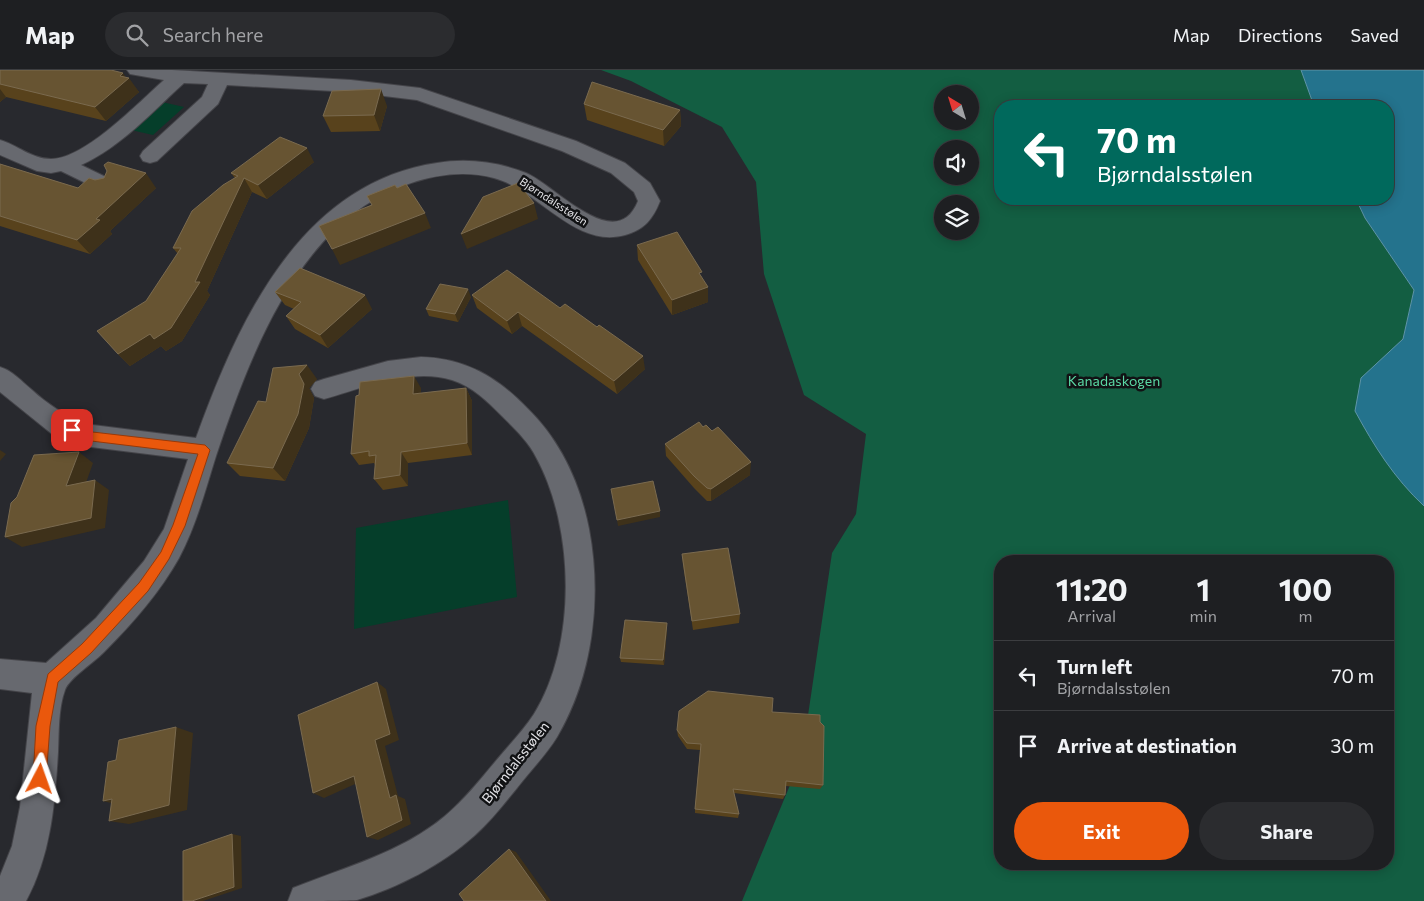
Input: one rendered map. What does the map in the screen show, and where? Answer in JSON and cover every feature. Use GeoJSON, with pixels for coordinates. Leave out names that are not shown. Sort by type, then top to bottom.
{"type":"FeatureCollection","features":[{"type":"Feature","properties":{"kind":"street","name":"Bjørndalsstølen"},"geometry":{"type":"LineString","coordinates":[[53,679],[87,649],[144,587],[165,556],[179,526],[240,358],[277,287],[296,259],[320,231],[345,209],[369,194],[407,178],[462,167],[517,177],[543,192],[590,225],[607,229],[622,228],[638,222],[646,212],[648,201],[642,188],[618,168],[569,146],[420,94],[351,86],[179,77],[137,70]]}},
{"type":"Feature","properties":{"kind":"street"},"geometry":{"type":"LineString","coordinates":[[0,147],[34,163],[52,166],[65,164],[85,156],[179,77]]}},
{"type":"Feature","properties":{"kind":"street"},"geometry":{"type":"LineString","coordinates":[[150,156],[211,100],[219,80]]}},
{"type":"Feature","properties":{"kind":"street"},"geometry":{"type":"LineString","coordinates":[[65,164],[106,186]]}},
{"type":"Feature","properties":{"kind":"street","name":"Bjørndalsstølen"},"geometry":{"type":"LineString","coordinates":[[306,901],[402,862],[456,829],[478,808],[548,721],[563,689],[579,627],[581,597],[578,559],[569,505],[558,473],[534,432],[498,394],[481,382],[454,370],[440,368],[416,368],[387,372],[324,389]]}},
{"type":"Feature","properties":{"kind":"street"},"geometry":{"type":"LineString","coordinates":[[0,377],[24,400],[83,436],[205,450]]}},
{"type":"Feature","properties":{"kind":"street"},"geometry":{"type":"LineString","coordinates":[[0,674],[53,679],[43,726],[37,815],[27,857],[16,885],[6,901]]}},
{"type":"Feature","properties":{"kind":"green space","name":"Kanadaskogen"},"geometry":{"type":"Polygon","coordinates":[[[601,70],[1301,70],[1312,100],[994,100],[994,205],[1359,205],[1365,218],[1414,290],[1403,339],[1387,355],[1424,476],[1424,901],[742,901],[802,756],[832,553],[856,514],[866,434],[804,395],[764,274],[756,182],[722,127],[631,81],[601,70]]]}},
{"type":"Feature","properties":{"kind":"green space"},"geometry":{"type":"Polygon","coordinates":[[[162,102],[184,107],[153,135],[131,130],[162,102]]]}},
{"type":"Feature","properties":{"kind":"green space"},"geometry":{"type":"Polygon","coordinates":[[[508,500],[517,597],[354,629],[356,528],[508,500]]]}},
{"type":"Feature","properties":{"kind":"water"},"geometry":{"type":"Polygon","coordinates":[[[1301,70],[1424,70],[1424,506],[1385,461],[1355,411],[1361,378],[1403,339],[1414,290],[1365,218],[1359,205],[1394,205],[1394,100],[1312,100],[1301,70]]]}},
{"type":"Feature","properties":{"kind":"building"},"geometry":{"type":"Polygon","coordinates":[[[0,70],[111,70],[123,73],[120,76],[129,78],[95,107],[0,84],[0,70]]]}},
{"type":"Feature","properties":{"kind":"building"},"geometry":{"type":"Polygon","coordinates":[[[592,82],[680,110],[663,130],[584,104],[592,82]]]}},
{"type":"Feature","properties":{"kind":"building"},"geometry":{"type":"Polygon","coordinates":[[[381,89],[374,115],[323,116],[332,91],[381,89]]]}},
{"type":"Feature","properties":{"kind":"building"},"geometry":{"type":"Polygon","coordinates":[[[280,137],[307,148],[258,185],[244,178],[195,282],[200,282],[171,328],[154,339],[150,334],[118,354],[97,331],[146,301],[181,248],[173,248],[192,211],[223,185],[238,176],[231,173],[280,137]]]}},
{"type":"Feature","properties":{"kind":"building"},"geometry":{"type":"Polygon","coordinates":[[[108,162],[146,173],[96,219],[100,220],[77,240],[0,216],[0,164],[78,188],[89,178],[95,180],[104,178],[107,171],[104,165],[108,162]]]}},
{"type":"Feature","properties":{"kind":"building"},"geometry":{"type":"Polygon","coordinates":[[[518,183],[534,203],[461,234],[483,197],[518,183]]]}},
{"type":"Feature","properties":{"kind":"building"},"geometry":{"type":"Polygon","coordinates":[[[406,184],[425,213],[332,249],[319,226],[372,205],[367,196],[395,185],[397,188],[406,184]]]}},
{"type":"Feature","properties":{"kind":"building"},"geometry":{"type":"Polygon","coordinates":[[[677,232],[702,272],[699,273],[708,287],[672,300],[637,245],[677,232]]]}},
{"type":"Feature","properties":{"kind":"building"},"geometry":{"type":"Polygon","coordinates":[[[300,268],[365,295],[320,335],[286,316],[301,302],[275,292],[300,268]]]}},
{"type":"Feature","properties":{"kind":"building"},"geometry":{"type":"Polygon","coordinates":[[[507,270],[560,308],[565,304],[643,356],[614,381],[518,312],[507,321],[472,295],[507,270]]]}},
{"type":"Feature","properties":{"kind":"building"},"geometry":{"type":"Polygon","coordinates":[[[440,284],[468,289],[455,314],[426,309],[440,284]]]}},
{"type":"Feature","properties":{"kind":"building"},"geometry":{"type":"Polygon","coordinates":[[[307,365],[299,374],[304,384],[298,414],[273,468],[227,463],[258,401],[266,402],[273,368],[307,365]]]}},
{"type":"Feature","properties":{"kind":"building"},"geometry":{"type":"Polygon","coordinates":[[[414,376],[413,394],[466,388],[467,443],[401,452],[400,475],[374,479],[376,455],[369,456],[369,451],[351,454],[356,396],[359,395],[360,382],[414,376]]]}},
{"type":"Feature","properties":{"kind":"building"},"geometry":{"type":"Polygon","coordinates":[[[699,422],[703,427],[706,425],[712,431],[718,427],[751,462],[711,489],[707,488],[694,476],[665,444],[699,422]]]}},
{"type":"Feature","properties":{"kind":"building"},"geometry":{"type":"Polygon","coordinates":[[[79,452],[66,486],[95,480],[91,518],[5,537],[11,503],[17,497],[34,455],[79,452]]]}},
{"type":"Feature","properties":{"kind":"building"},"geometry":{"type":"Polygon","coordinates":[[[653,481],[660,511],[617,520],[611,489],[653,481]]]}},
{"type":"Feature","properties":{"kind":"building"},"geometry":{"type":"Polygon","coordinates":[[[728,548],[740,614],[692,621],[682,554],[728,548]]]}},
{"type":"Feature","properties":{"kind":"building"},"geometry":{"type":"Polygon","coordinates":[[[625,620],[667,623],[663,660],[620,658],[625,620]]]}},
{"type":"Feature","properties":{"kind":"building"},"geometry":{"type":"Polygon","coordinates":[[[377,682],[390,734],[375,740],[390,798],[396,795],[402,820],[367,837],[354,776],[313,793],[298,715],[377,682]]]}},
{"type":"Feature","properties":{"kind":"building"},"geometry":{"type":"Polygon","coordinates":[[[708,691],[773,698],[772,712],[820,715],[820,722],[824,726],[823,785],[786,781],[785,795],[733,789],[739,814],[695,809],[701,744],[687,743],[677,730],[679,711],[708,691]]]}},
{"type":"Feature","properties":{"kind":"building"},"geometry":{"type":"Polygon","coordinates":[[[176,727],[169,805],[109,821],[112,799],[103,801],[108,762],[116,760],[119,740],[176,727]]]}},
{"type":"Feature","properties":{"kind":"building"},"geometry":{"type":"Polygon","coordinates":[[[232,834],[234,887],[192,901],[183,901],[183,851],[232,834]]]}},
{"type":"Feature","properties":{"kind":"building"},"geometry":{"type":"Polygon","coordinates":[[[509,849],[546,901],[464,901],[459,894],[509,849]]]}},
{"type":"Feature","properties":{"kind":"route"},"geometry":{"type":"LineString","coordinates":[[40,779],[43,726],[53,679],[87,649],[144,587],[165,556],[179,526],[205,450],[83,436],[72,430]]}}]}
